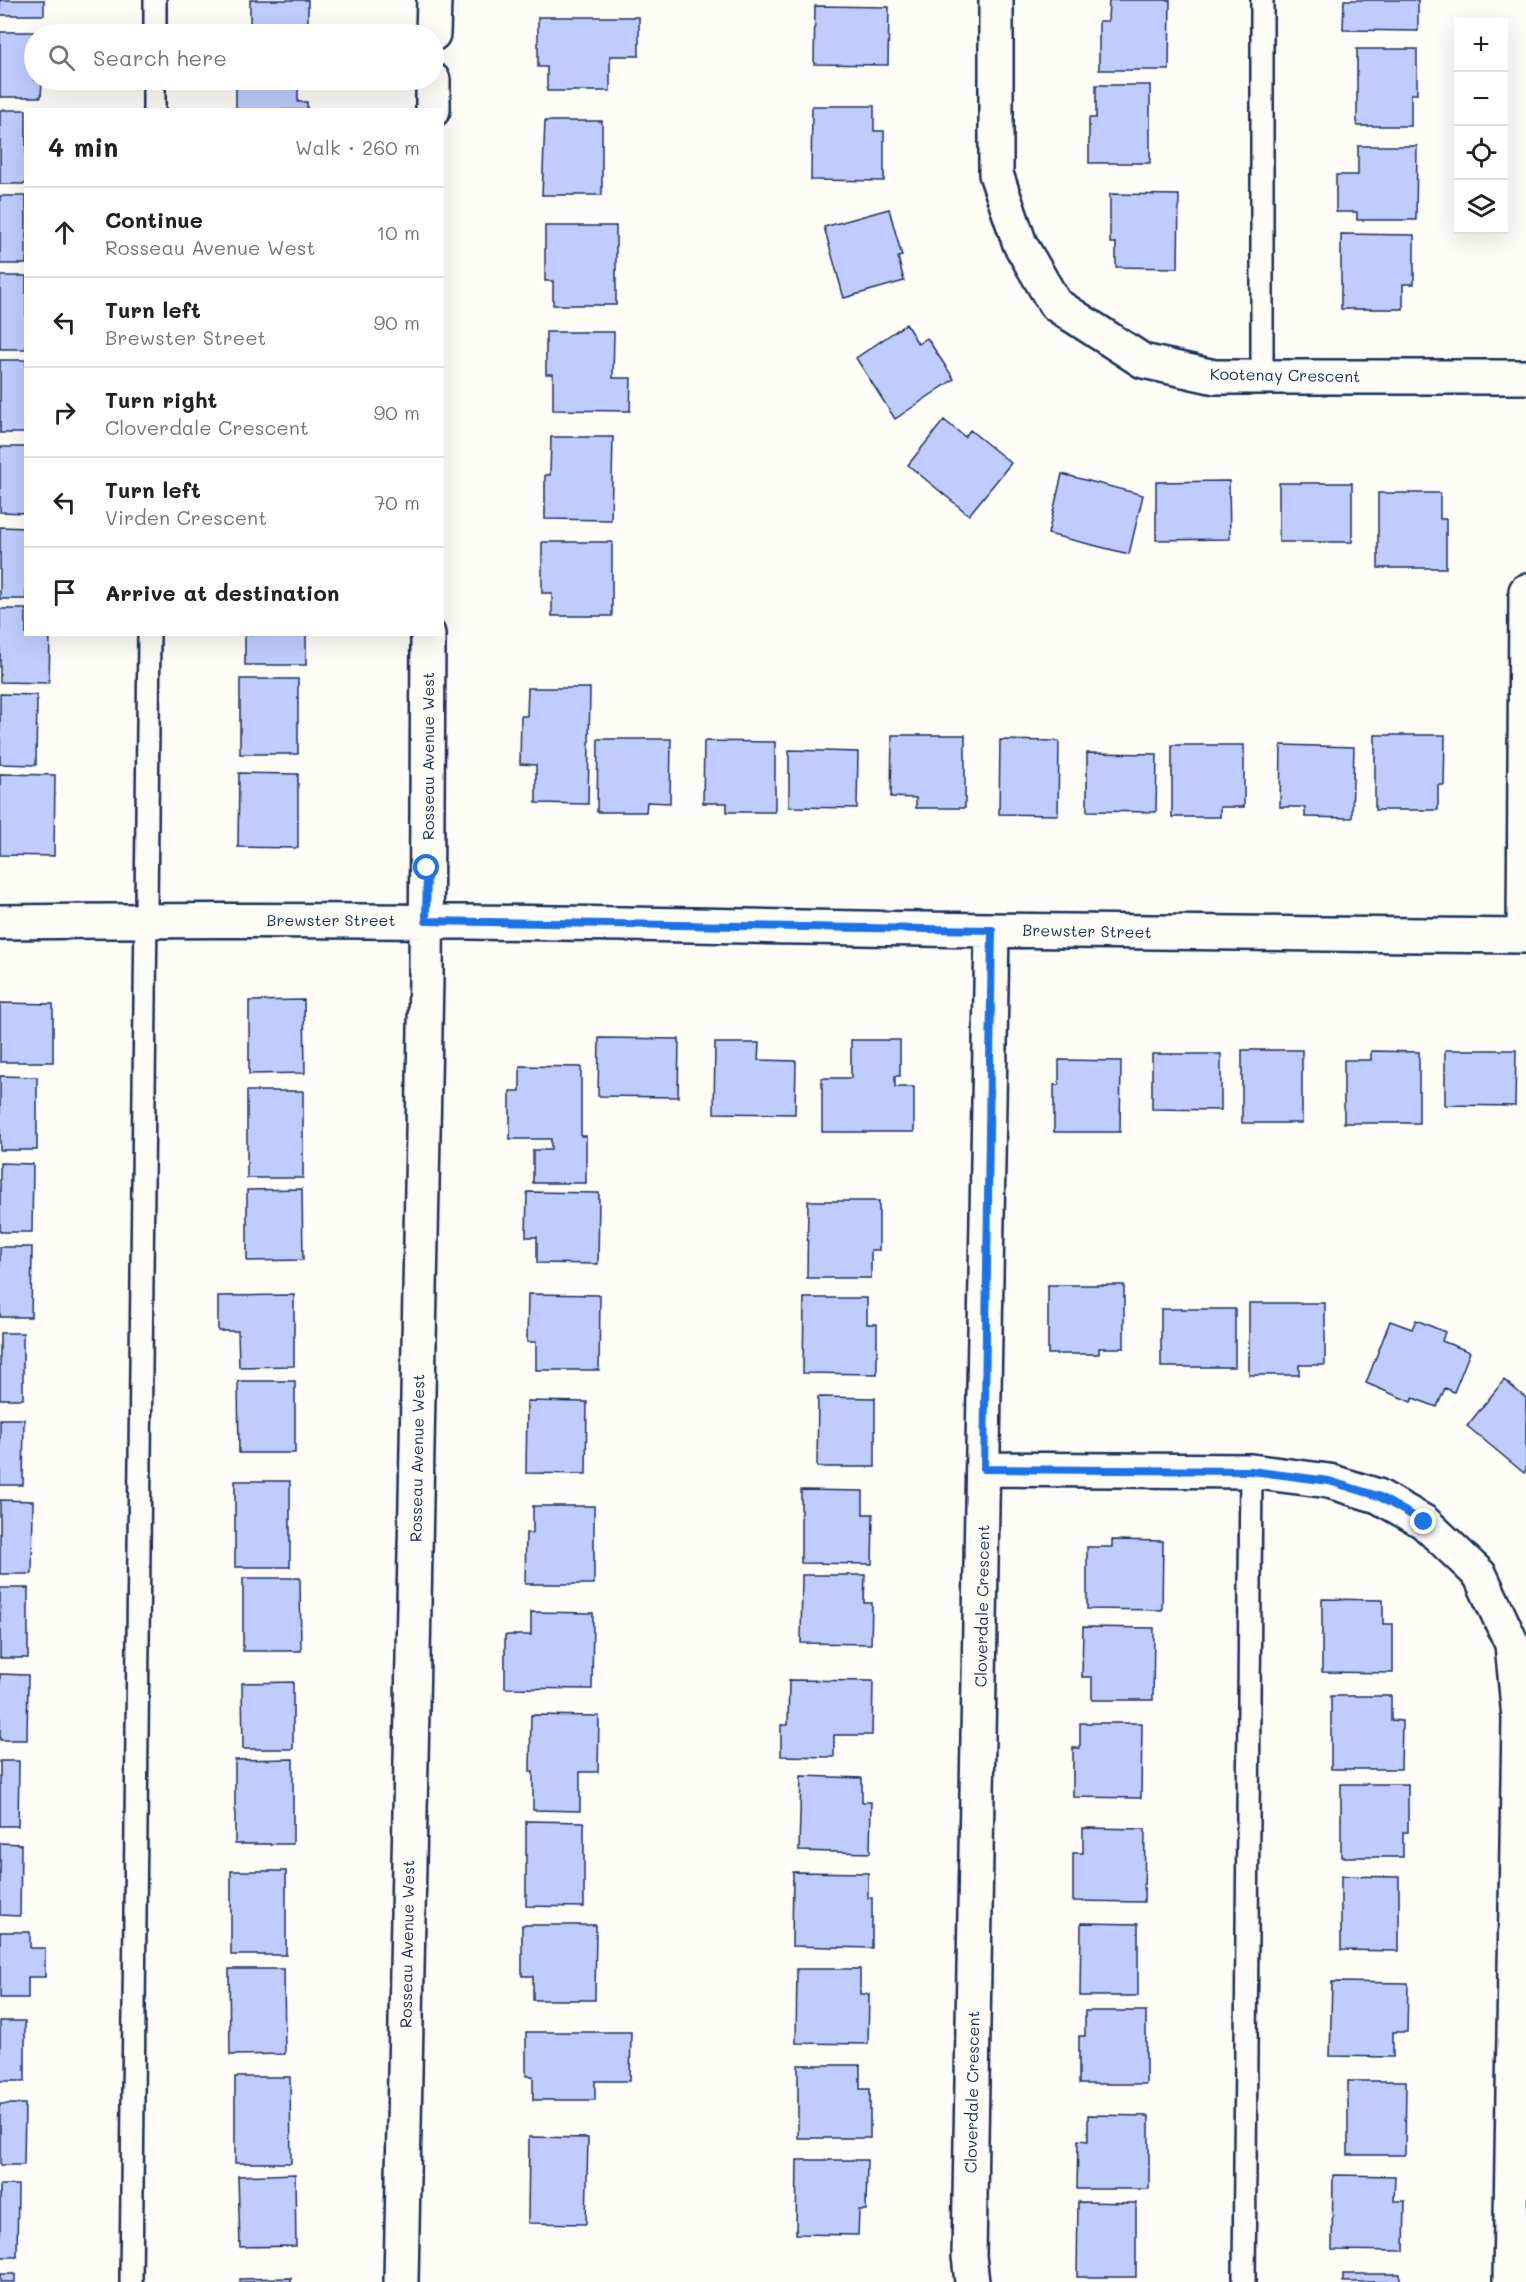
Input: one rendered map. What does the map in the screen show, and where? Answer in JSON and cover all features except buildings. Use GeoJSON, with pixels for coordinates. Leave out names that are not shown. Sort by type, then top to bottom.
{"type":"FeatureCollection","features":[{"type":"Feature","properties":{"kind":"street"},"geometry":{"type":"LineString","coordinates":[[433,24],[434,0]]}},
{"type":"Feature","properties":{"kind":"street","name":"Kootenay Crescent"},"geometry":{"type":"LineString","coordinates":[[996,0],[996,174],[1020,244],[1055,304],[1143,361],[1215,377],[1526,377]]}},
{"type":"Feature","properties":{"kind":"street"},"geometry":{"type":"LineString","coordinates":[[433,90],[433,108]]}},
{"type":"Feature","properties":{"kind":"street"},"geometry":{"type":"LineString","coordinates":[[1525,936],[1526,591]]}},
{"type":"Feature","properties":{"kind":"street","name":"Rosseau Avenue West"},"geometry":{"type":"LineString","coordinates":[[401,2282],[426,921],[429,636]]}},
{"type":"Feature","properties":{"kind":"street","name":"Brewster Street"},"geometry":{"type":"LineString","coordinates":[[0,922],[426,921],[1525,936]]}},
{"type":"Feature","properties":{"kind":"street","name":"Cloverdale Crescent"},"geometry":{"type":"LineString","coordinates":[[972,2282],[970,2244],[992,930]]}},
{"type":"Feature","properties":{"kind":"street"},"geometry":{"type":"LineString","coordinates":[[984,1469],[1251,1471],[1329,1481],[1378,1496],[1424,1522],[1480,1575],[1512,1644],[1519,1718],[1510,2282]]}},
{"type":"Feature","properties":{"kind":"lane"},"geometry":{"type":"LineString","coordinates":[[155,0],[155,24]]}},
{"type":"Feature","properties":{"kind":"lane"},"geometry":{"type":"LineString","coordinates":[[1262,0],[1262,377]]}},
{"type":"Feature","properties":{"kind":"lane"},"geometry":{"type":"LineString","coordinates":[[154,90],[154,108]]}},
{"type":"Feature","properties":{"kind":"lane"},"geometry":{"type":"LineString","coordinates":[[131,2282],[149,636]]}},
{"type":"Feature","properties":{"kind":"lane"},"geometry":{"type":"LineString","coordinates":[[1244,2282],[1251,1471]]}},
{"type":"Feature","properties":{"kind":"route"},"geometry":{"type":"LineString","coordinates":[[427,868],[426,921],[992,930],[984,1469],[1251,1471],[1329,1481],[1378,1496],[1424,1522]]}}]}
